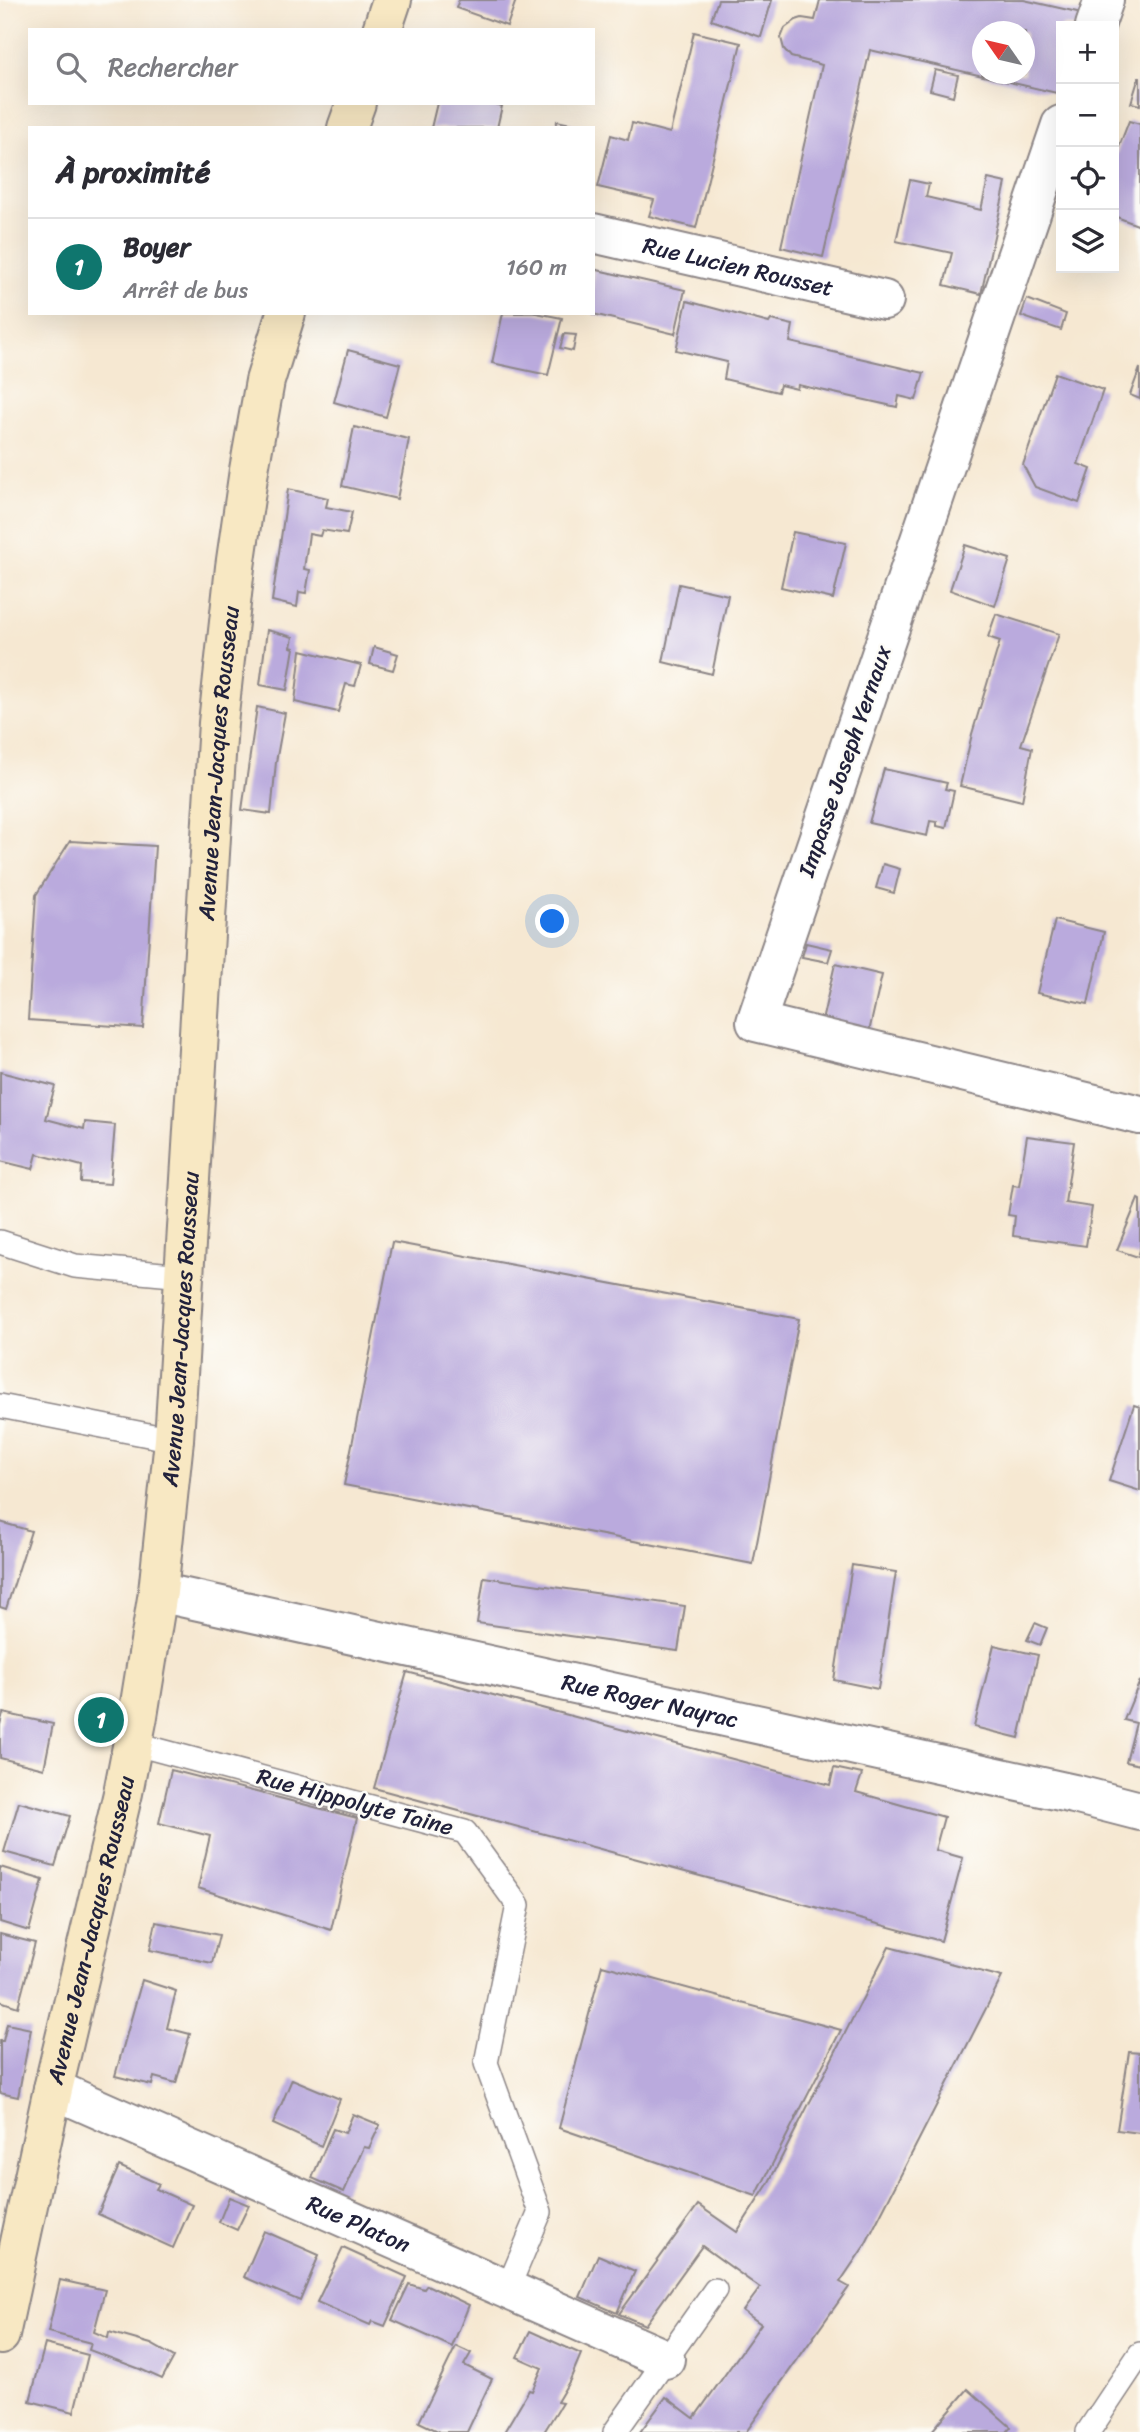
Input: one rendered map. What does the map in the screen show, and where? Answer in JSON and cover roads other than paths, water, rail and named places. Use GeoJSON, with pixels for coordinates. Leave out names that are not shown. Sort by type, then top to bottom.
{"type":"FeatureCollection","features":[{"type":"Feature","properties":{"kind":"main road"},"geometry":{"type":"LineString","coordinates":[[383,28],[392,0]]}},
{"type":"Feature","properties":{"kind":"main road"},"geometry":{"type":"LineString","coordinates":[[348,126],[355,105]]}},
{"type":"Feature","properties":{"kind":"main road","name":"Avenue Jean-Jacques Rousseau"},"geometry":{"type":"LineString","coordinates":[[0,2335],[53,2089],[123,1793],[158,1592],[174,1440],[218,723],[249,470],[265,381],[285,315]]}},
{"type":"Feature","properties":{"kind":"street"},"geometry":{"type":"LineString","coordinates":[[1097,21],[1104,0]]}},
{"type":"Feature","properties":{"kind":"street","name":"Impasse Joseph Yernaux"},"geometry":{"type":"LineString","coordinates":[[1056,140],[756,1022],[1140,1115]]}},
{"type":"Feature","properties":{"kind":"street","name":"Rue Lucien Rousset"},"geometry":{"type":"LineString","coordinates":[[595,233],[884,300]]}},
{"type":"Feature","properties":{"kind":"street","name":"Rue Roger Nayrac"},"geometry":{"type":"LineString","coordinates":[[158,1592],[1074,1794],[1140,1811]]}},
{"type":"Feature","properties":{"kind":"street","name":"Rue Platon"},"geometry":{"type":"LineString","coordinates":[[53,2089],[665,2359]]}},
{"type":"Feature","properties":{"kind":"lane"},"geometry":{"type":"LineString","coordinates":[[0,1242],[75,1266],[184,1276]]}},
{"type":"Feature","properties":{"kind":"lane"},"geometry":{"type":"LineString","coordinates":[[0,1406],[174,1440]]}},
{"type":"Feature","properties":{"kind":"lane","name":"Rue Hippolyte Taine"},"geometry":{"type":"LineString","coordinates":[[132,1743],[465,1832],[518,1905],[486,2063],[540,2212],[507,2290]]}},
{"type":"Feature","properties":{"kind":"lane"},"geometry":{"type":"LineString","coordinates":[[615,2432],[715,2290]]}},
{"type":"Feature","properties":{"kind":"lane"},"geometry":{"type":"LineString","coordinates":[[1088,2432],[1140,2354]]}},
{"type":"Feature","properties":{"kind":"place","name":"Boyer"},"geometry":{"type":"Point","coordinates":[101,1720]}}]}
